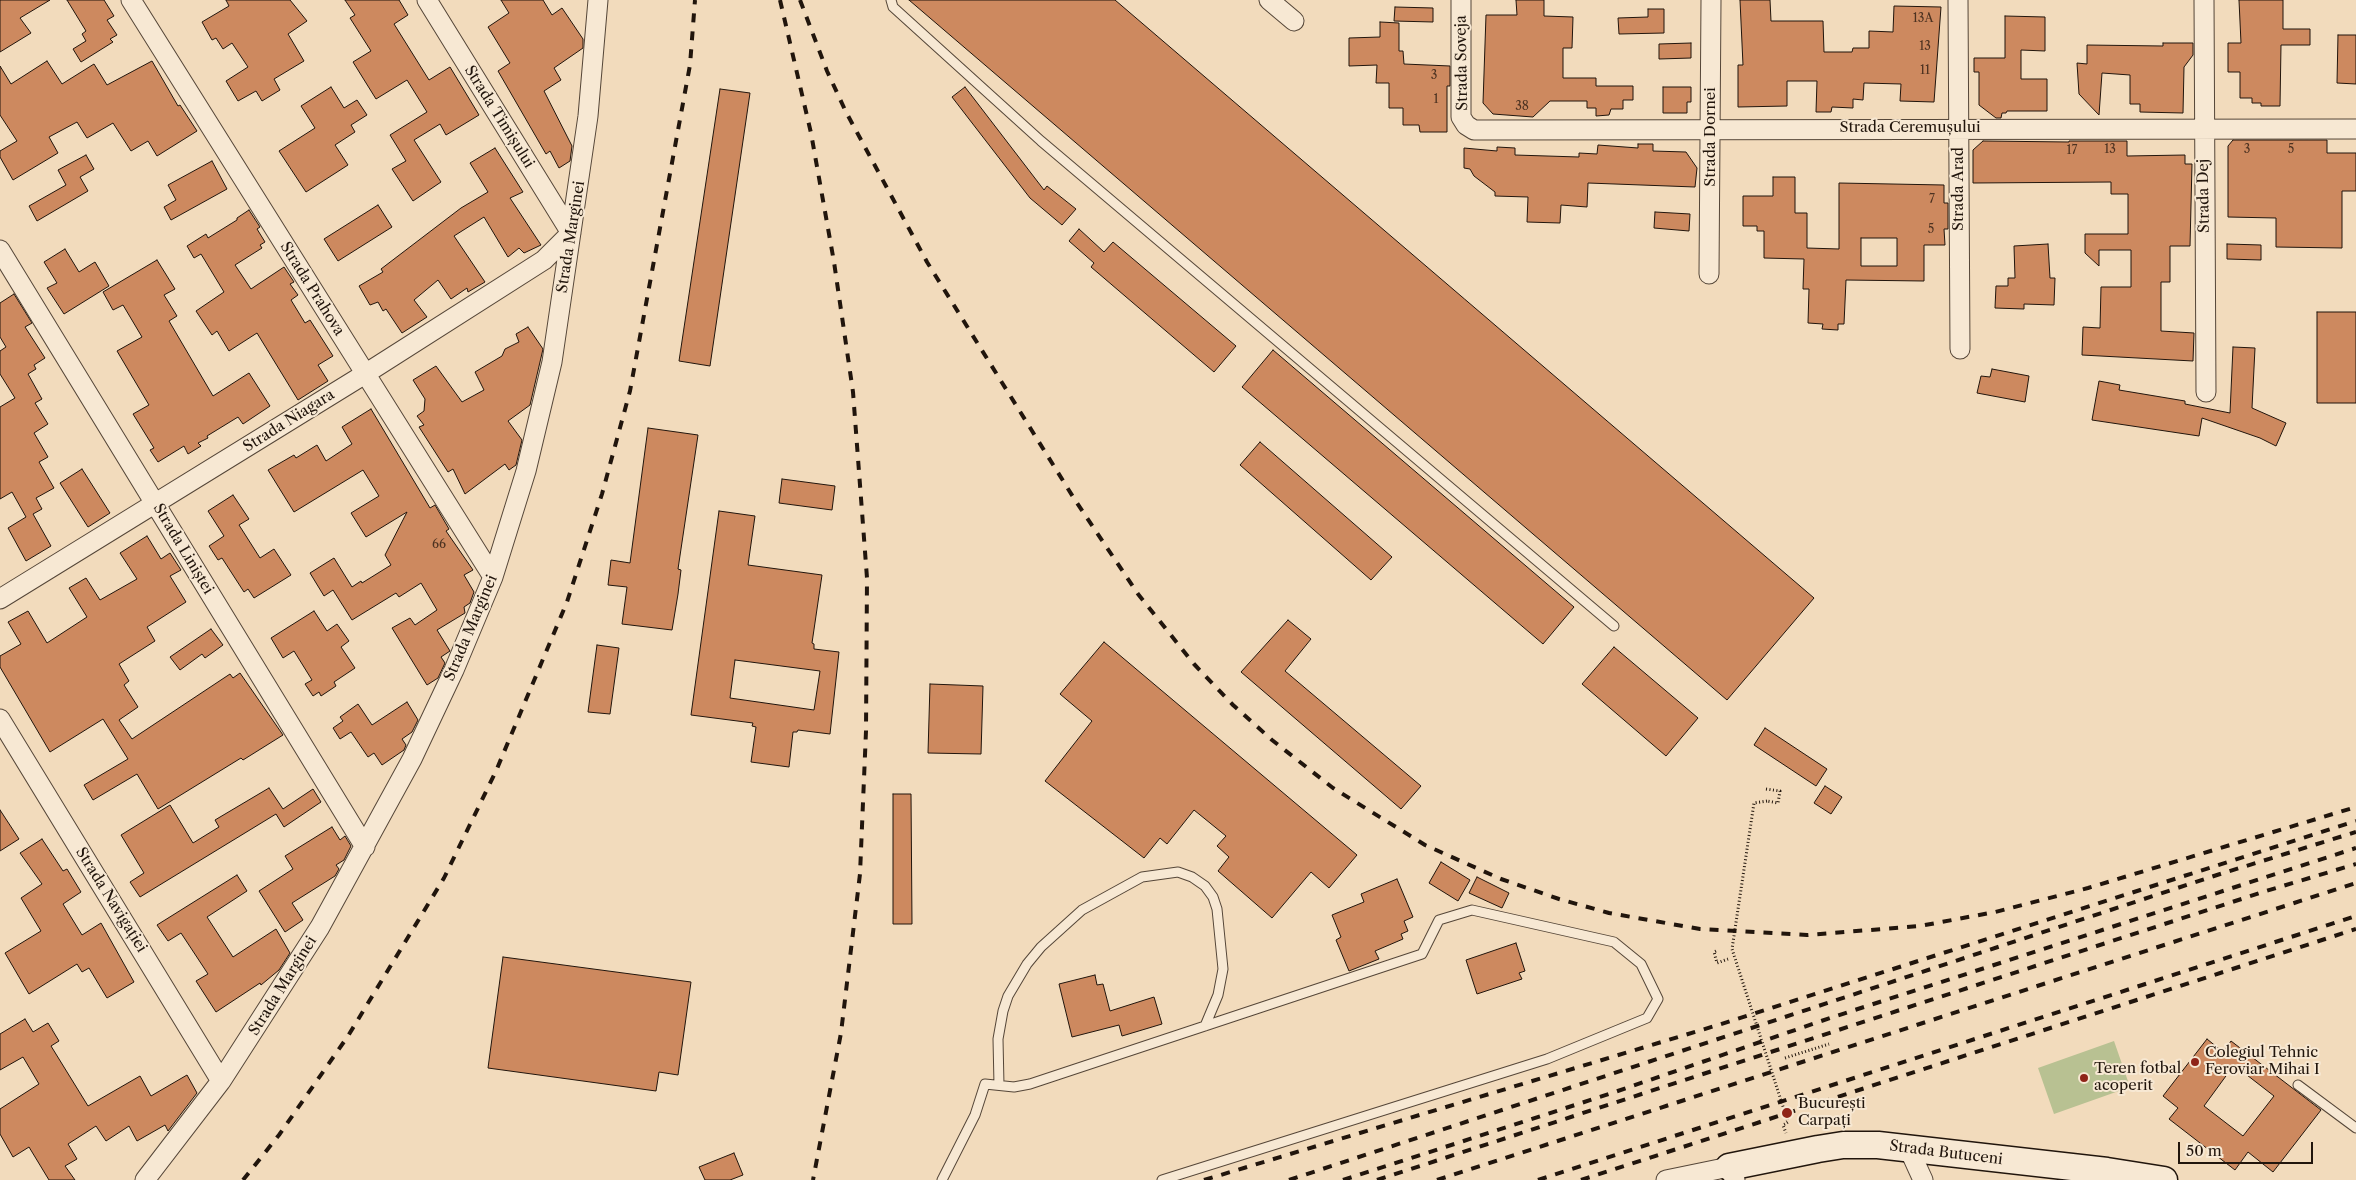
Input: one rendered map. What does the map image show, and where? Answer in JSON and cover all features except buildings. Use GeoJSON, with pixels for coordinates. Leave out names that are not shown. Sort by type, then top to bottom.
{"type":"FeatureCollection","features":[{"type":"Feature","properties":{"kind":"street","name":"Strada Prahova"},"geometry":{"type":"LineString","coordinates":[[131,0],[492,577]]}},
{"type":"Feature","properties":{"kind":"street","name":"Strada Timișului"},"geometry":{"type":"LineString","coordinates":[[427,0],[571,233]]}},
{"type":"Feature","properties":{"kind":"street","name":"Strada Marginei"},"geometry":{"type":"LineString","coordinates":[[145,1180],[221,1080],[320,927],[412,758],[454,670],[492,577],[526,471],[550,370],[588,116],[598,0]]}},
{"type":"Feature","properties":{"kind":"street"},"geometry":{"type":"LineString","coordinates":[[1269,0],[1294,21]]}},
{"type":"Feature","properties":{"kind":"street","name":"Strada Soveja"},"geometry":{"type":"LineString","coordinates":[[1461,0],[1461,117],[1466,125]]}},
{"type":"Feature","properties":{"kind":"street","name":"Strada Dornei"},"geometry":{"type":"LineString","coordinates":[[1710,274],[1711,0]]}},
{"type":"Feature","properties":{"kind":"street","name":"Strada Arad"},"geometry":{"type":"LineString","coordinates":[[1958,0],[1960,349]]}},
{"type":"Feature","properties":{"kind":"street","name":"Strada Dej"},"geometry":{"type":"LineString","coordinates":[[2204,0],[2206,392]]}},
{"type":"Feature","properties":{"kind":"street","name":"Strada Ceremușului"},"geometry":{"type":"LineString","coordinates":[[1466,125],[1474,130],[1711,128],[2356,129]]}},
{"type":"Feature","properties":{"kind":"street","name":"Strada Niagara"},"geometry":{"type":"LineString","coordinates":[[0,599],[365,374],[544,260],[571,233]]}},
{"type":"Feature","properties":{"kind":"street","name":"Strada Liniștei"},"geometry":{"type":"LineString","coordinates":[[0,250],[365,847]]}},
{"type":"Feature","properties":{"kind":"street","name":"Strada Navigației"},"geometry":{"type":"LineString","coordinates":[[0,719],[221,1080]]}},
{"type":"Feature","properties":{"kind":"street","name":"Strada Butuceni"},"geometry":{"type":"LineString","coordinates":[[1732,1174],[1843,1146],[1908,1147],[2109,1176],[2164,1180]]}},
{"type":"Feature","properties":{"kind":"street"},"geometry":{"type":"LineString","coordinates":[[1908,1147],[1923,1180]]}},
{"type":"Feature","properties":{"kind":"street"},"geometry":{"type":"LineString","coordinates":[[1666,1180],[1732,1174]]}},
{"type":"Feature","properties":{"kind":"lane"},"geometry":{"type":"LineString","coordinates":[[891,0],[893,8],[1041,141],[1614,626]]}},
{"type":"Feature","properties":{"kind":"lane"},"geometry":{"type":"LineString","coordinates":[[999,1085],[998,1040],[1002,1011],[1008,996],[1027,964],[1041,947],[1082,910],[1142,878],[1178,872],[1192,877],[1206,886],[1213,897],[1220,926],[1224,969],[1218,995],[1205,1026]]}},
{"type":"Feature","properties":{"kind":"lane"},"geometry":{"type":"LineString","coordinates":[[942,1180],[975,1115],[985,1084],[1014,1087],[1030,1084],[1422,954],[1439,920],[1472,910],[1614,942],[1641,964],[1658,999],[1647,1018],[1547,1058],[1162,1180]]}},
{"type":"Feature","properties":{"kind":"lane"},"geometry":{"type":"LineString","coordinates":[[2298,1085],[2356,1128]]}},
{"type":"Feature","properties":{"kind":"path"},"geometry":{"type":"LineString","coordinates":[[1766,789],[1780,791],[1778,802],[1754,803],[1732,949],[1788,1122],[1783,1124],[1786,1134],[1794,1132]]}},
{"type":"Feature","properties":{"kind":"path"},"geometry":{"type":"LineString","coordinates":[[1716,952],[1714,952],[1717,963],[1728,959]]}},
{"type":"Feature","properties":{"kind":"path"},"geometry":{"type":"LineString","coordinates":[[1785,1058],[1829,1044]]}},
{"type":"Feature","properties":{"kind":"green space","name":"Teren fotbal acoperit"},"geometry":{"type":"Polygon","coordinates":[[[2114,1041],[2130,1087],[2054,1114],[2038,1068],[2114,1041]]]}},
{"type":"Feature","properties":{"kind":"railway"},"geometry":{"type":"LineString","coordinates":[[243,1180],[279,1135],[348,1036],[444,878],[496,771],[567,602],[602,494],[630,391],[690,65],[695,0]]}},
{"type":"Feature","properties":{"kind":"railway"},"geometry":{"type":"LineString","coordinates":[[780,0],[811,133],[834,262],[853,392],[867,578],[866,731],[860,874],[841,1033],[813,1180]]}},
{"type":"Feature","properties":{"kind":"railway"},"geometry":{"type":"LineString","coordinates":[[800,0],[827,71],[846,112],[927,262],[1075,500],[1138,594],[1194,664],[1233,705],[1272,740],[1333,788],[1425,845],[1501,879],[1559,899],[1609,913],[1700,929],[1807,935],[1920,926],[1995,912],[2088,888],[2356,807]]}},
{"type":"Feature","properties":{"kind":"railway"},"geometry":{"type":"LineString","coordinates":[[1204,1180],[1718,1025],[2356,821]]}},
{"type":"Feature","properties":{"kind":"railway"},"geometry":{"type":"LineString","coordinates":[[1289,1180],[2217,875],[2356,832]]}},
{"type":"Feature","properties":{"kind":"railway"},"geometry":{"type":"LineString","coordinates":[[1343,1180],[1609,1094],[1830,1018],[2356,848]]}},
{"type":"Feature","properties":{"kind":"railway"},"geometry":{"type":"LineString","coordinates":[[1377,1180],[2266,891],[2356,864]]}},
{"type":"Feature","properties":{"kind":"railway"},"geometry":{"type":"LineString","coordinates":[[1437,1180],[2356,883]]}},
{"type":"Feature","properties":{"kind":"railway"},"geometry":{"type":"LineString","coordinates":[[1538,1180],[2356,916]]}},
{"type":"Feature","properties":{"kind":"railway"},"geometry":{"type":"LineString","coordinates":[[1581,1180],[2356,929]]}},
{"type":"Feature","properties":{"kind":"place","name":"Colegiul Tehnic Feroviar Mihai I"},"geometry":{"type":"Point","coordinates":[2195,1062]}},
{"type":"Feature","properties":{"kind":"place","name":"Teren fotbal acoperit"},"geometry":{"type":"Point","coordinates":[2084,1078]}},
{"type":"Feature","properties":{"kind":"place","name":"București Carpați"},"geometry":{"type":"Point","coordinates":[1787,1113]}}]}
